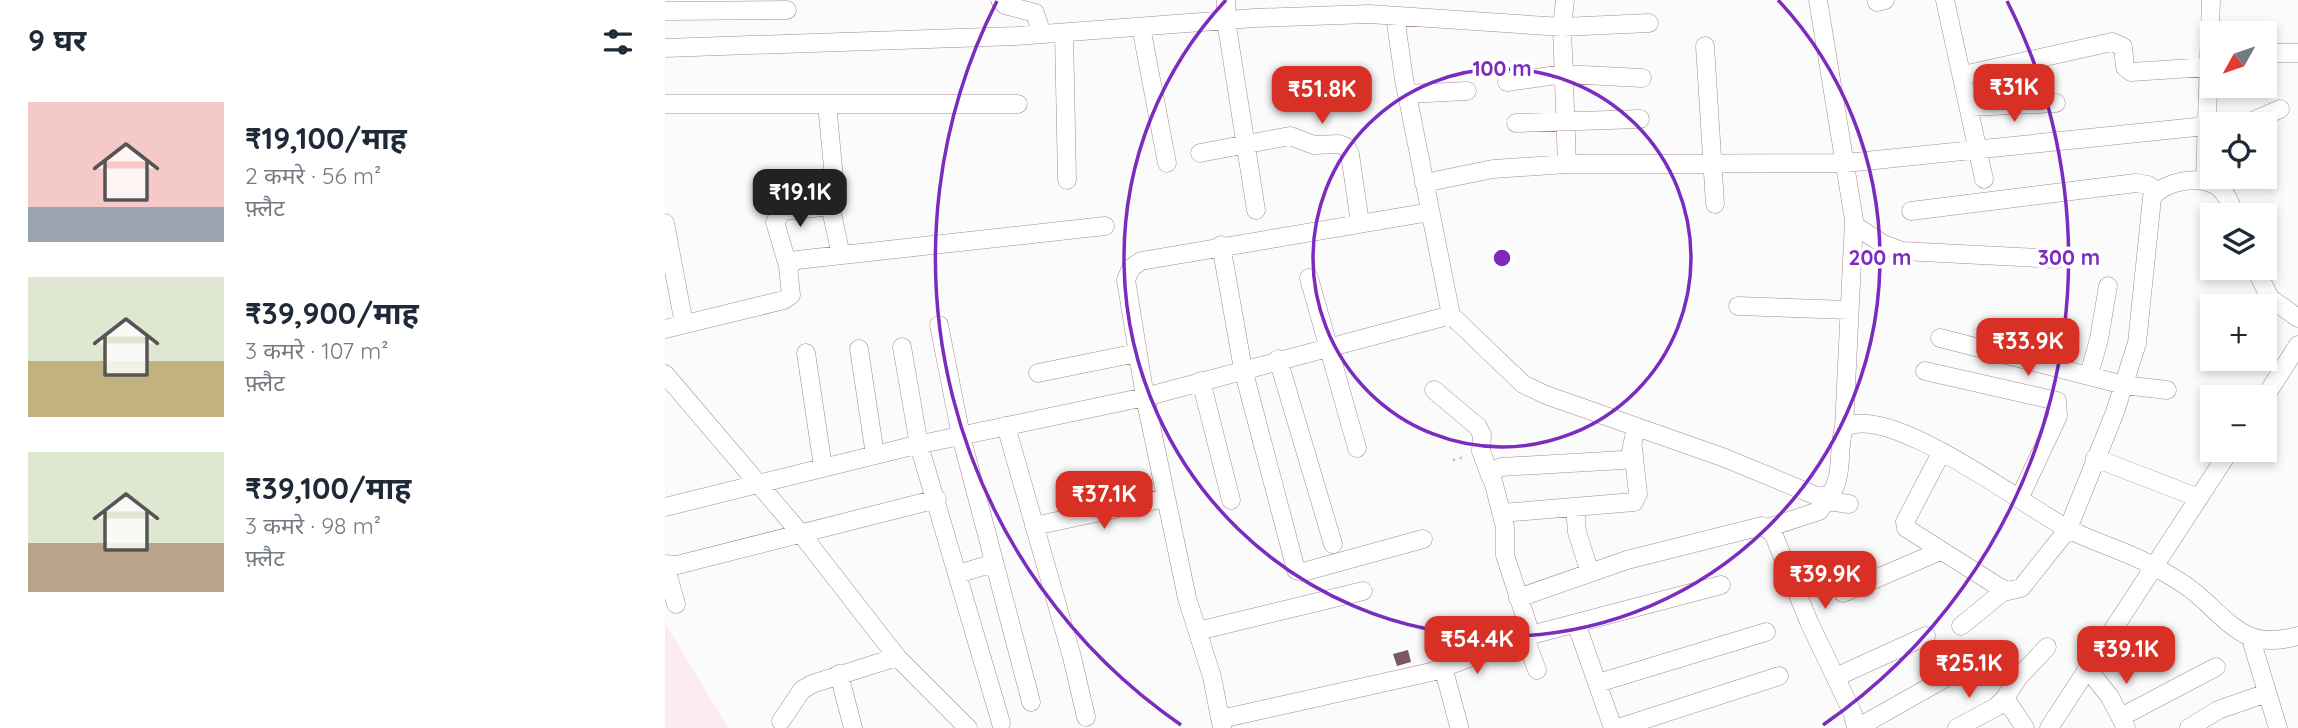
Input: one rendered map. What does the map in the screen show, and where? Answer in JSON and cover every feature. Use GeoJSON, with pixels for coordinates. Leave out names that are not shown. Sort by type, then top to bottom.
{"type":"FeatureCollection","features":[{"type":"Feature","properties":{"kind":"street"},"geometry":{"type":"LineString","coordinates":[[1000,0],[1005,5],[1035,13],[1042,34]]}},
{"type":"Feature","properties":{"kind":"street"},"geometry":{"type":"LineString","coordinates":[[1226,0],[1226,20],[1256,210]]}},
{"type":"Feature","properties":{"kind":"street"},"geometry":{"type":"LineString","coordinates":[[1565,0],[1562,27],[1563,120],[1567,164]]}},
{"type":"Feature","properties":{"kind":"street"},"geometry":{"type":"LineString","coordinates":[[1767,528],[1819,511],[1839,481],[1854,225],[1818,0]]}},
{"type":"Feature","properties":{"kind":"street"},"geometry":{"type":"LineString","coordinates":[[1945,0],[1980,150],[1984,179]]}},
{"type":"Feature","properties":{"kind":"street"},"geometry":{"type":"LineString","coordinates":[[2211,0],[2211,21]]}},
{"type":"Feature","properties":{"kind":"street"},"geometry":{"type":"LineString","coordinates":[[665,48],[1064,33],[1370,7],[1395,16],[1562,27],[1649,23]]}},
{"type":"Feature","properties":{"kind":"street"},"geometry":{"type":"LineString","coordinates":[[665,11],[787,10]]}},
{"type":"Feature","properties":{"kind":"street"},"geometry":{"type":"LineString","coordinates":[[1395,16],[1407,94],[1451,315],[1523,384],[1546,396],[1725,458],[1800,491],[1849,505]]}},
{"type":"Feature","properties":{"kind":"street"},"geometry":{"type":"LineString","coordinates":[[1141,27],[1167,163]]}},
{"type":"Feature","properties":{"kind":"street"},"geometry":{"type":"LineString","coordinates":[[1064,33],[1067,180]]}},
{"type":"Feature","properties":{"kind":"street"},"geometry":{"type":"LineString","coordinates":[[1963,75],[2112,42],[2123,47],[2125,67],[2131,72],[2200,64]]}},
{"type":"Feature","properties":{"kind":"street"},"geometry":{"type":"LineString","coordinates":[[1705,46],[1715,204]]}},
{"type":"Feature","properties":{"kind":"street"},"geometry":{"type":"LineString","coordinates":[[2277,53],[2298,53]]}},
{"type":"Feature","properties":{"kind":"street"},"geometry":{"type":"LineString","coordinates":[[1507,82],[1564,74],[1642,78]]}},
{"type":"Feature","properties":{"kind":"street"},"geometry":{"type":"LineString","coordinates":[[1407,94],[1467,91]]}},
{"type":"Feature","properties":{"kind":"street"},"geometry":{"type":"LineString","coordinates":[[1970,107],[2056,103]]}},
{"type":"Feature","properties":{"kind":"street"},"geometry":{"type":"LineString","coordinates":[[665,104],[1018,104]]}},
{"type":"Feature","properties":{"kind":"street"},"geometry":{"type":"LineString","coordinates":[[827,104],[834,177],[832,205],[841,255]]}},
{"type":"Feature","properties":{"kind":"street"},"geometry":{"type":"LineString","coordinates":[[2273,112],[2280,109]]}},
{"type":"Feature","properties":{"kind":"street"},"geometry":{"type":"LineString","coordinates":[[1516,124],[1563,120],[1640,119]]}},
{"type":"Feature","properties":{"kind":"street"},"geometry":{"type":"LineString","coordinates":[[1424,183],[1493,169],[1567,164],[1846,163],[2200,126]]}},
{"type":"Feature","properties":{"kind":"street"},"geometry":{"type":"LineString","coordinates":[[1200,153],[1290,136],[1314,145],[1339,144],[1346,147],[1360,223]]}},
{"type":"Feature","properties":{"kind":"street"},"geometry":{"type":"LineString","coordinates":[[1941,453],[1898,519],[1910,533],[2005,590],[2017,590],[2025,584],[2068,529],[2124,385],[2137,343],[2152,198],[2157,191],[2175,184],[2200,182]]}},
{"type":"Feature","properties":{"kind":"street"},"geometry":{"type":"LineString","coordinates":[[1911,211],[2136,183],[2148,185],[2157,191]]}},
{"type":"Feature","properties":{"kind":"street"},"geometry":{"type":"LineString","coordinates":[[665,329],[784,300],[791,295],[792,287],[777,232],[778,215],[783,211],[832,205]]}},
{"type":"Feature","properties":{"kind":"street"},"geometry":{"type":"LineString","coordinates":[[1430,212],[1141,261],[1131,268],[1126,280],[1145,397],[1187,598],[1221,724],[1443,667],[1528,637],[1721,585]]}},
{"type":"Feature","properties":{"kind":"street"},"geometry":{"type":"LineString","coordinates":[[665,223],[684,324]]}},
{"type":"Feature","properties":{"kind":"street"},"geometry":{"type":"LineString","coordinates":[[1854,225],[1883,244],[1902,251],[2057,259]]}},
{"type":"Feature","properties":{"kind":"street"},"geometry":{"type":"LineString","coordinates":[[787,266],[797,260],[1105,226]]}},
{"type":"Feature","properties":{"kind":"street"},"geometry":{"type":"LineString","coordinates":[[1221,246],[1243,369],[1296,570],[1303,572],[1423,539]]}},
{"type":"Feature","properties":{"kind":"street"},"geometry":{"type":"LineString","coordinates":[[1309,278],[1357,448]]}},
{"type":"Feature","properties":{"kind":"street"},"geometry":{"type":"LineString","coordinates":[[2261,280],[2270,298],[2298,318]]}},
{"type":"Feature","properties":{"kind":"street"},"geometry":{"type":"LineString","coordinates":[[2089,375],[2099,339],[2108,286]]}},
{"type":"Feature","properties":{"kind":"street"},"geometry":{"type":"LineString","coordinates":[[1738,306],[1849,310]]}},
{"type":"Feature","properties":{"kind":"street"},"geometry":{"type":"LineString","coordinates":[[665,507],[875,455],[1145,397],[1278,359],[1451,315]]}},
{"type":"Feature","properties":{"kind":"street"},"geometry":{"type":"LineString","coordinates":[[939,325],[961,436],[1031,702]]}},
{"type":"Feature","properties":{"kind":"street"},"geometry":{"type":"LineString","coordinates":[[1940,338],[2124,385],[2167,390]]}},
{"type":"Feature","properties":{"kind":"street"},"geometry":{"type":"LineString","coordinates":[[2273,385],[2298,345]]}},
{"type":"Feature","properties":{"kind":"street"},"geometry":{"type":"LineString","coordinates":[[902,347],[919,445],[1001,723]]}},
{"type":"Feature","properties":{"kind":"street"},"geometry":{"type":"LineString","coordinates":[[859,349],[875,455]]}},
{"type":"Feature","properties":{"kind":"street"},"geometry":{"type":"LineString","coordinates":[[806,353],[823,467]]}},
{"type":"Feature","properties":{"kind":"street"},"geometry":{"type":"LineString","coordinates":[[1038,373],[1137,353]]}},
{"type":"Feature","properties":{"kind":"street"},"geometry":{"type":"LineString","coordinates":[[1278,359],[1333,544]]}},
{"type":"Feature","properties":{"kind":"street"},"geometry":{"type":"LineString","coordinates":[[1925,371],[2057,401],[2058,416],[2020,497]]}},
{"type":"Feature","properties":{"kind":"street"},"geometry":{"type":"LineString","coordinates":[[666,376],[802,535],[897,657],[968,728]]}},
{"type":"Feature","properties":{"kind":"street"},"geometry":{"type":"LineString","coordinates":[[1201,381],[1231,500]]}},
{"type":"Feature","properties":{"kind":"street"},"geometry":{"type":"LineString","coordinates":[[1433,390],[1478,427],[1482,435],[1481,451],[1506,534],[1504,555],[1537,670]]}},
{"type":"Feature","properties":{"kind":"street"},"geometry":{"type":"LineString","coordinates":[[1844,428],[1858,423],[1887,428],[1913,437],[2020,497],[2068,529],[2154,566],[2192,590],[2250,636],[2281,640],[2298,636]]}},
{"type":"Feature","properties":{"kind":"street"},"geometry":{"type":"LineString","coordinates":[[1006,426],[1072,657],[1086,717]]}},
{"type":"Feature","properties":{"kind":"street"},"geometry":{"type":"LineString","coordinates":[[1491,478],[1491,473],[1501,467],[1623,460],[1630,456],[1636,428]]}},
{"type":"Feature","properties":{"kind":"street"},"geometry":{"type":"LineString","coordinates":[[1501,513],[1636,501],[1637,460],[1633,448]]}},
{"type":"Feature","properties":{"kind":"street"},"geometry":{"type":"LineString","coordinates":[[2095,458],[2199,498]]}},
{"type":"Feature","properties":{"kind":"street"},"geometry":{"type":"LineString","coordinates":[[2049,728],[2223,462]]}},
{"type":"Feature","properties":{"kind":"street"},"geometry":{"type":"LineString","coordinates":[[1034,526],[1166,498]]}},
{"type":"Feature","properties":{"kind":"street"},"geometry":{"type":"LineString","coordinates":[[676,604],[665,565],[677,565],[802,535],[937,499]]}},
{"type":"Feature","properties":{"kind":"street"},"geometry":{"type":"LineString","coordinates":[[1574,506],[1577,532],[1590,573]]}},
{"type":"Feature","properties":{"kind":"street"},"geometry":{"type":"LineString","coordinates":[[1518,598],[1641,557],[1762,526],[1773,533],[1809,622],[1857,728],[1979,659]]}},
{"type":"Feature","properties":{"kind":"street"},"geometry":{"type":"LineString","coordinates":[[1843,593],[1940,551]]}},
{"type":"Feature","properties":{"kind":"street"},"geometry":{"type":"LineString","coordinates":[[958,574],[995,563]]}},
{"type":"Feature","properties":{"kind":"street"},"geometry":{"type":"LineString","coordinates":[[1962,626],[2005,590]]}},
{"type":"Feature","properties":{"kind":"street"},"geometry":{"type":"LineString","coordinates":[[1198,631],[1363,591]]}},
{"type":"Feature","properties":{"kind":"street"},"geometry":{"type":"LineString","coordinates":[[1576,623],[1616,728],[1779,676]]}},
{"type":"Feature","properties":{"kind":"street"},"geometry":{"type":"LineString","coordinates":[[1598,683],[1766,632]]}},
{"type":"Feature","properties":{"kind":"street"},"geometry":{"type":"LineString","coordinates":[[1836,677],[1926,636]]}},
{"type":"Feature","properties":{"kind":"street"},"geometry":{"type":"LineString","coordinates":[[2250,636],[2278,728]]}},
{"type":"Feature","properties":{"kind":"street"},"geometry":{"type":"LineString","coordinates":[[1957,728],[1996,707],[2047,647]]}},
{"type":"Feature","properties":{"kind":"street"},"geometry":{"type":"LineString","coordinates":[[781,721],[802,690],[839,674],[897,657]]}},
{"type":"Feature","properties":{"kind":"street"},"geometry":{"type":"LineString","coordinates":[[1443,667],[1459,726]]}},
{"type":"Feature","properties":{"kind":"street"},"geometry":{"type":"LineString","coordinates":[[2087,668],[2123,722],[2215,667]]}},
{"type":"Feature","properties":{"kind":"street"},"geometry":{"type":"LineString","coordinates":[[839,674],[853,728]]}},
{"type":"Feature","properties":{"kind":"street"},"geometry":{"type":"LineString","coordinates":[[2189,728],[2218,710],[2267,693]]}},
{"type":"Feature","properties":{"kind":"street"},"geometry":{"type":"LineString","coordinates":[[2005,698],[2025,728]]}},
{"type":"Feature","properties":{"kind":"shaded area"},"geometry":{"type":"Polygon","coordinates":[[[665,623],[728,728],[665,728],[665,623]]]}},
{"type":"Feature","properties":{"kind":"building"},"geometry":{"type":"Polygon","coordinates":[[[1408,650],[1411,662],[1397,666],[1393,654],[1408,650]]]}}]}
